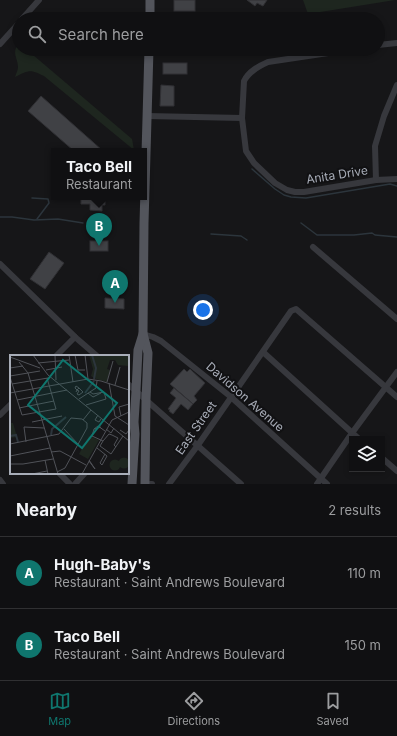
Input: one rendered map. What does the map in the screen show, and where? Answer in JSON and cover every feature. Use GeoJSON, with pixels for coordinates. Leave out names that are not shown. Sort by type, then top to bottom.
{"type":"FeatureCollection","features":[{"type":"Feature","properties":{"kind":"main road"},"geometry":{"type":"LineString","coordinates":[[150,0],[150,12]]}},
{"type":"Feature","properties":{"kind":"main road"},"geometry":{"type":"LineString","coordinates":[[146,148],[149,56]]}},
{"type":"Feature","properties":{"kind":"main road"},"geometry":{"type":"LineString","coordinates":[[144,200],[143,334],[148,353],[145,484]]}},
{"type":"Feature","properties":{"kind":"main road"},"geometry":{"type":"LineString","coordinates":[[132,484],[132,434],[138,350],[143,334]]}},
{"type":"Feature","properties":{"kind":"street"},"geometry":{"type":"LineString","coordinates":[[28,12],[39,0]]}},
{"type":"Feature","properties":{"kind":"street"},"geometry":{"type":"LineString","coordinates":[[0,44],[12,31]]}},
{"type":"Feature","properties":{"kind":"street"},"geometry":{"type":"LineString","coordinates":[[385,45],[396,43],[397,50]]}},
{"type":"Feature","properties":{"kind":"street","name":"Anita Drive"},"geometry":{"type":"LineString","coordinates":[[308,56],[268,62],[261,65],[247,76],[244,81],[242,118],[246,151],[254,162],[275,183],[287,190],[295,192],[304,192],[376,180],[397,179]]}},
{"type":"Feature","properties":{"kind":"street"},"geometry":{"type":"LineString","coordinates":[[376,180],[375,146],[384,116],[397,85]]}},
{"type":"Feature","properties":{"kind":"street"},"geometry":{"type":"LineString","coordinates":[[147,116],[242,118]]}},
{"type":"Feature","properties":{"kind":"street"},"geometry":{"type":"LineString","coordinates":[[313,247],[397,319]]}},
{"type":"Feature","properties":{"kind":"street"},"geometry":{"type":"LineString","coordinates":[[0,264],[75,337],[96,355]]}},
{"type":"Feature","properties":{"kind":"street","name":"East Street"},"geometry":{"type":"LineString","coordinates":[[169,484],[198,445],[291,311],[296,308],[386,388]]}},
{"type":"Feature","properties":{"kind":"street","name":"Davidson Avenue"},"geometry":{"type":"LineString","coordinates":[[143,334],[161,341],[231,398],[327,484]]}},
{"type":"Feature","properties":{"kind":"street"},"geometry":{"type":"LineString","coordinates":[[57,355],[75,337]]}},
{"type":"Feature","properties":{"kind":"street"},"geometry":{"type":"LineString","coordinates":[[263,352],[356,436]]}},
{"type":"Feature","properties":{"kind":"street"},"geometry":{"type":"LineString","coordinates":[[317,484],[397,372]]}},
{"type":"Feature","properties":{"kind":"street"},"geometry":{"type":"LineString","coordinates":[[129,385],[241,484]]}},
{"type":"Feature","properties":{"kind":"street"},"geometry":{"type":"LineString","coordinates":[[386,388],[397,397]]}},
{"type":"Feature","properties":{"kind":"street"},"geometry":{"type":"LineString","coordinates":[[0,415],[10,405]]}},
{"type":"Feature","properties":{"kind":"street"},"geometry":{"type":"LineString","coordinates":[[385,461],[397,471]]}},
{"type":"Feature","properties":{"kind":"street"},"geometry":{"type":"LineString","coordinates":[[60,474],[70,484]]}},
{"type":"Feature","properties":{"kind":"street"},"geometry":{"type":"LineString","coordinates":[[75,484],[84,474]]}},
{"type":"Feature","properties":{"kind":"street"},"geometry":{"type":"LineString","coordinates":[[0,480],[3,484]]}},
{"type":"Feature","properties":{"kind":"shaded area"},"geometry":{"type":"Polygon","coordinates":[[[303,0],[395,0],[320,12],[307,12],[303,0]]]}},
{"type":"Feature","properties":{"kind":"shaded area"},"geometry":{"type":"Polygon","coordinates":[[[16,56],[34,56],[132,139],[134,148],[132,148],[44,76],[30,71],[15,77],[18,64],[16,56]]]}},
{"type":"Feature","properties":{"kind":"building"},"geometry":{"type":"Polygon","coordinates":[[[174,0],[195,0],[195,11],[174,11],[174,0]]]}},
{"type":"Feature","properties":{"kind":"building"},"geometry":{"type":"Polygon","coordinates":[[[247,0],[267,0],[263,6],[257,3],[255,6],[247,0]]]}},
{"type":"Feature","properties":{"kind":"building"},"geometry":{"type":"Polygon","coordinates":[[[163,63],[187,63],[187,74],[163,74],[163,63]]]}},
{"type":"Feature","properties":{"kind":"building"},"geometry":{"type":"Polygon","coordinates":[[[161,85],[174,86],[174,106],[160,106],[161,85]]]}},
{"type":"Feature","properties":{"kind":"building"},"geometry":{"type":"Polygon","coordinates":[[[41,96],[100,148],[71,148],[28,111],[41,96]]]}},
{"type":"Feature","properties":{"kind":"building"},"geometry":{"type":"Polygon","coordinates":[[[81,200],[105,200],[105,205],[102,205],[102,211],[90,210],[90,204],[81,204],[81,200]]]}},
{"type":"Feature","properties":{"kind":"building"},"geometry":{"type":"Polygon","coordinates":[[[90,241],[108,241],[108,251],[90,251],[90,241]]]}},
{"type":"Feature","properties":{"kind":"building"},"geometry":{"type":"Polygon","coordinates":[[[49,252],[64,263],[45,289],[30,279],[49,252]]]}},
{"type":"Feature","properties":{"kind":"building"},"geometry":{"type":"Polygon","coordinates":[[[105,298],[124,299],[124,309],[105,308],[105,298]]]}},
{"type":"Feature","properties":{"kind":"building"},"geometry":{"type":"Polygon","coordinates":[[[184,369],[187,372],[190,369],[205,383],[194,396],[197,400],[193,404],[170,384],[184,369]]]}},
{"type":"Feature","properties":{"kind":"building"},"geometry":{"type":"Polygon","coordinates":[[[174,388],[193,404],[188,410],[181,404],[173,414],[169,411],[170,410],[168,409],[176,398],[170,393],[174,388]]]}},
{"type":"Feature","properties":{"kind":"waterway"},"geometry":{"type":"LineString","coordinates":[[252,169],[275,189],[284,195],[291,197],[306,198],[390,184],[397,186]]}},
{"type":"Feature","properties":{"kind":"waterway"},"geometry":{"type":"LineString","coordinates":[[32,198],[48,199],[49,203],[37,219]]}},
{"type":"Feature","properties":{"kind":"waterway"},"geometry":{"type":"LineString","coordinates":[[0,217],[34,220],[58,219],[83,223]]}},
{"type":"Feature","properties":{"kind":"waterway"},"geometry":{"type":"LineString","coordinates":[[301,223],[317,235],[354,235],[372,233],[375,235],[397,237]]}},
{"type":"Feature","properties":{"kind":"waterway"},"geometry":{"type":"LineString","coordinates":[[211,234],[241,236],[247,240]]}},
{"type":"Feature","properties":{"kind":"place","name":"Taco Bell"},"geometry":{"type":"Point","coordinates":[99,246]}},
{"type":"Feature","properties":{"kind":"place","name":"Hugh-Baby's"},"geometry":{"type":"Point","coordinates":[115,303]}}]}
